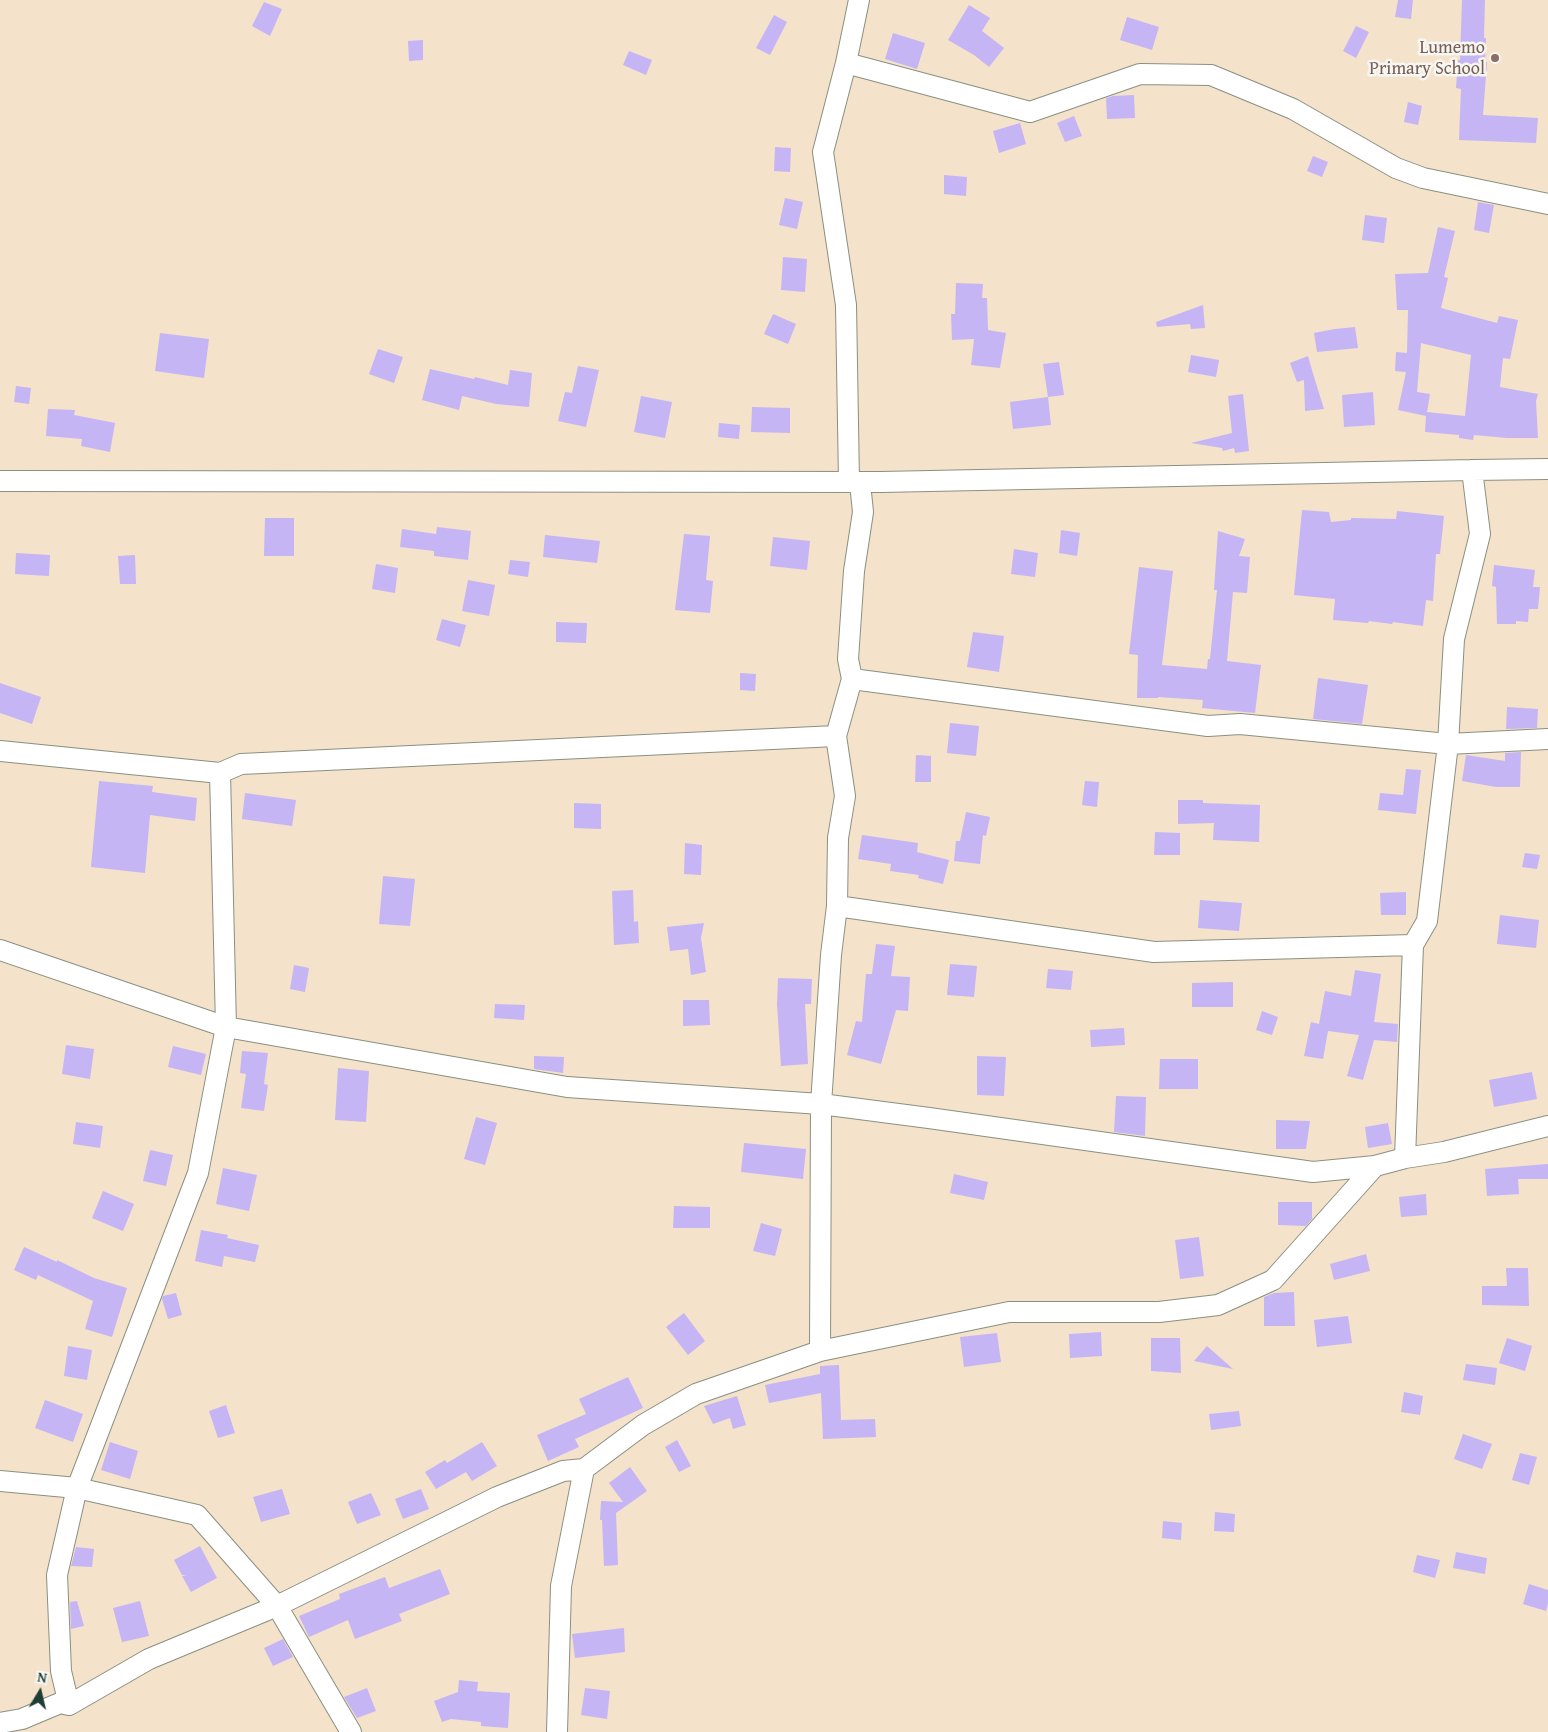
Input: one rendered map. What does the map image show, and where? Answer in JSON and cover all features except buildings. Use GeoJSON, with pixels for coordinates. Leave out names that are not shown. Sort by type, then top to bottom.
{"type":"FeatureCollection","features":[{"type":"Feature","properties":{"kind":"street"},"geometry":{"type":"LineString","coordinates":[[849,482],[846,305],[823,152],[860,0]]}},
{"type":"Feature","properties":{"kind":"street"},"geometry":{"type":"LineString","coordinates":[[846,63],[1030,112],[1140,74],[1211,75],[1293,109],[1396,168],[1423,178],[1548,204]]}},
{"type":"Feature","properties":{"kind":"street"},"geometry":{"type":"LineString","coordinates":[[0,481],[849,482],[1548,469]]}},
{"type":"Feature","properties":{"kind":"street"},"geometry":{"type":"LineString","coordinates":[[1405,1158],[1413,945],[1427,921],[1448,744],[1454,639],[1480,534],[1472,470]]}},
{"type":"Feature","properties":{"kind":"street"},"geometry":{"type":"LineString","coordinates":[[820,1351],[821,1104],[831,955],[837,906],[838,838],[845,796],[836,736],[852,679],[848,659],[854,571],[863,512],[860,483],[849,482]]}},
{"type":"Feature","properties":{"kind":"street"},"geometry":{"type":"LineString","coordinates":[[852,679],[1208,726],[1240,724],[1448,744],[1548,739]]}},
{"type":"Feature","properties":{"kind":"street"},"geometry":{"type":"LineString","coordinates":[[0,751],[220,772],[241,764],[836,736]]}},
{"type":"Feature","properties":{"kind":"street"},"geometry":{"type":"LineString","coordinates":[[69,1705],[61,1671],[56,1575],[77,1488],[198,1173],[226,1026],[220,772]]}},
{"type":"Feature","properties":{"kind":"street"},"geometry":{"type":"LineString","coordinates":[[837,906],[1154,952],[1413,945]]}},
{"type":"Feature","properties":{"kind":"street"},"geometry":{"type":"LineString","coordinates":[[0,950],[226,1026],[567,1087],[821,1104],[1313,1172],[1375,1166],[1405,1158],[1444,1152],[1548,1126]]}},
{"type":"Feature","properties":{"kind":"street"},"geometry":{"type":"LineString","coordinates":[[0,1723],[22,1719],[60,1703],[69,1705],[149,1658],[277,1606],[497,1497],[562,1471],[584,1469],[643,1424],[696,1394],[820,1351],[1009,1312],[1159,1312],[1218,1305],[1274,1280],[1375,1166]]}},
{"type":"Feature","properties":{"kind":"street"},"geometry":{"type":"LineString","coordinates":[[557,1732],[561,1586],[584,1469]]}},
{"type":"Feature","properties":{"kind":"street"},"geometry":{"type":"LineString","coordinates":[[0,1481],[77,1488],[197,1515],[277,1606],[351,1732]]}},
{"type":"Feature","properties":{"kind":"place","name":"Lumemo Primary School"},"geometry":{"type":"Point","coordinates":[1495,58]}}]}
